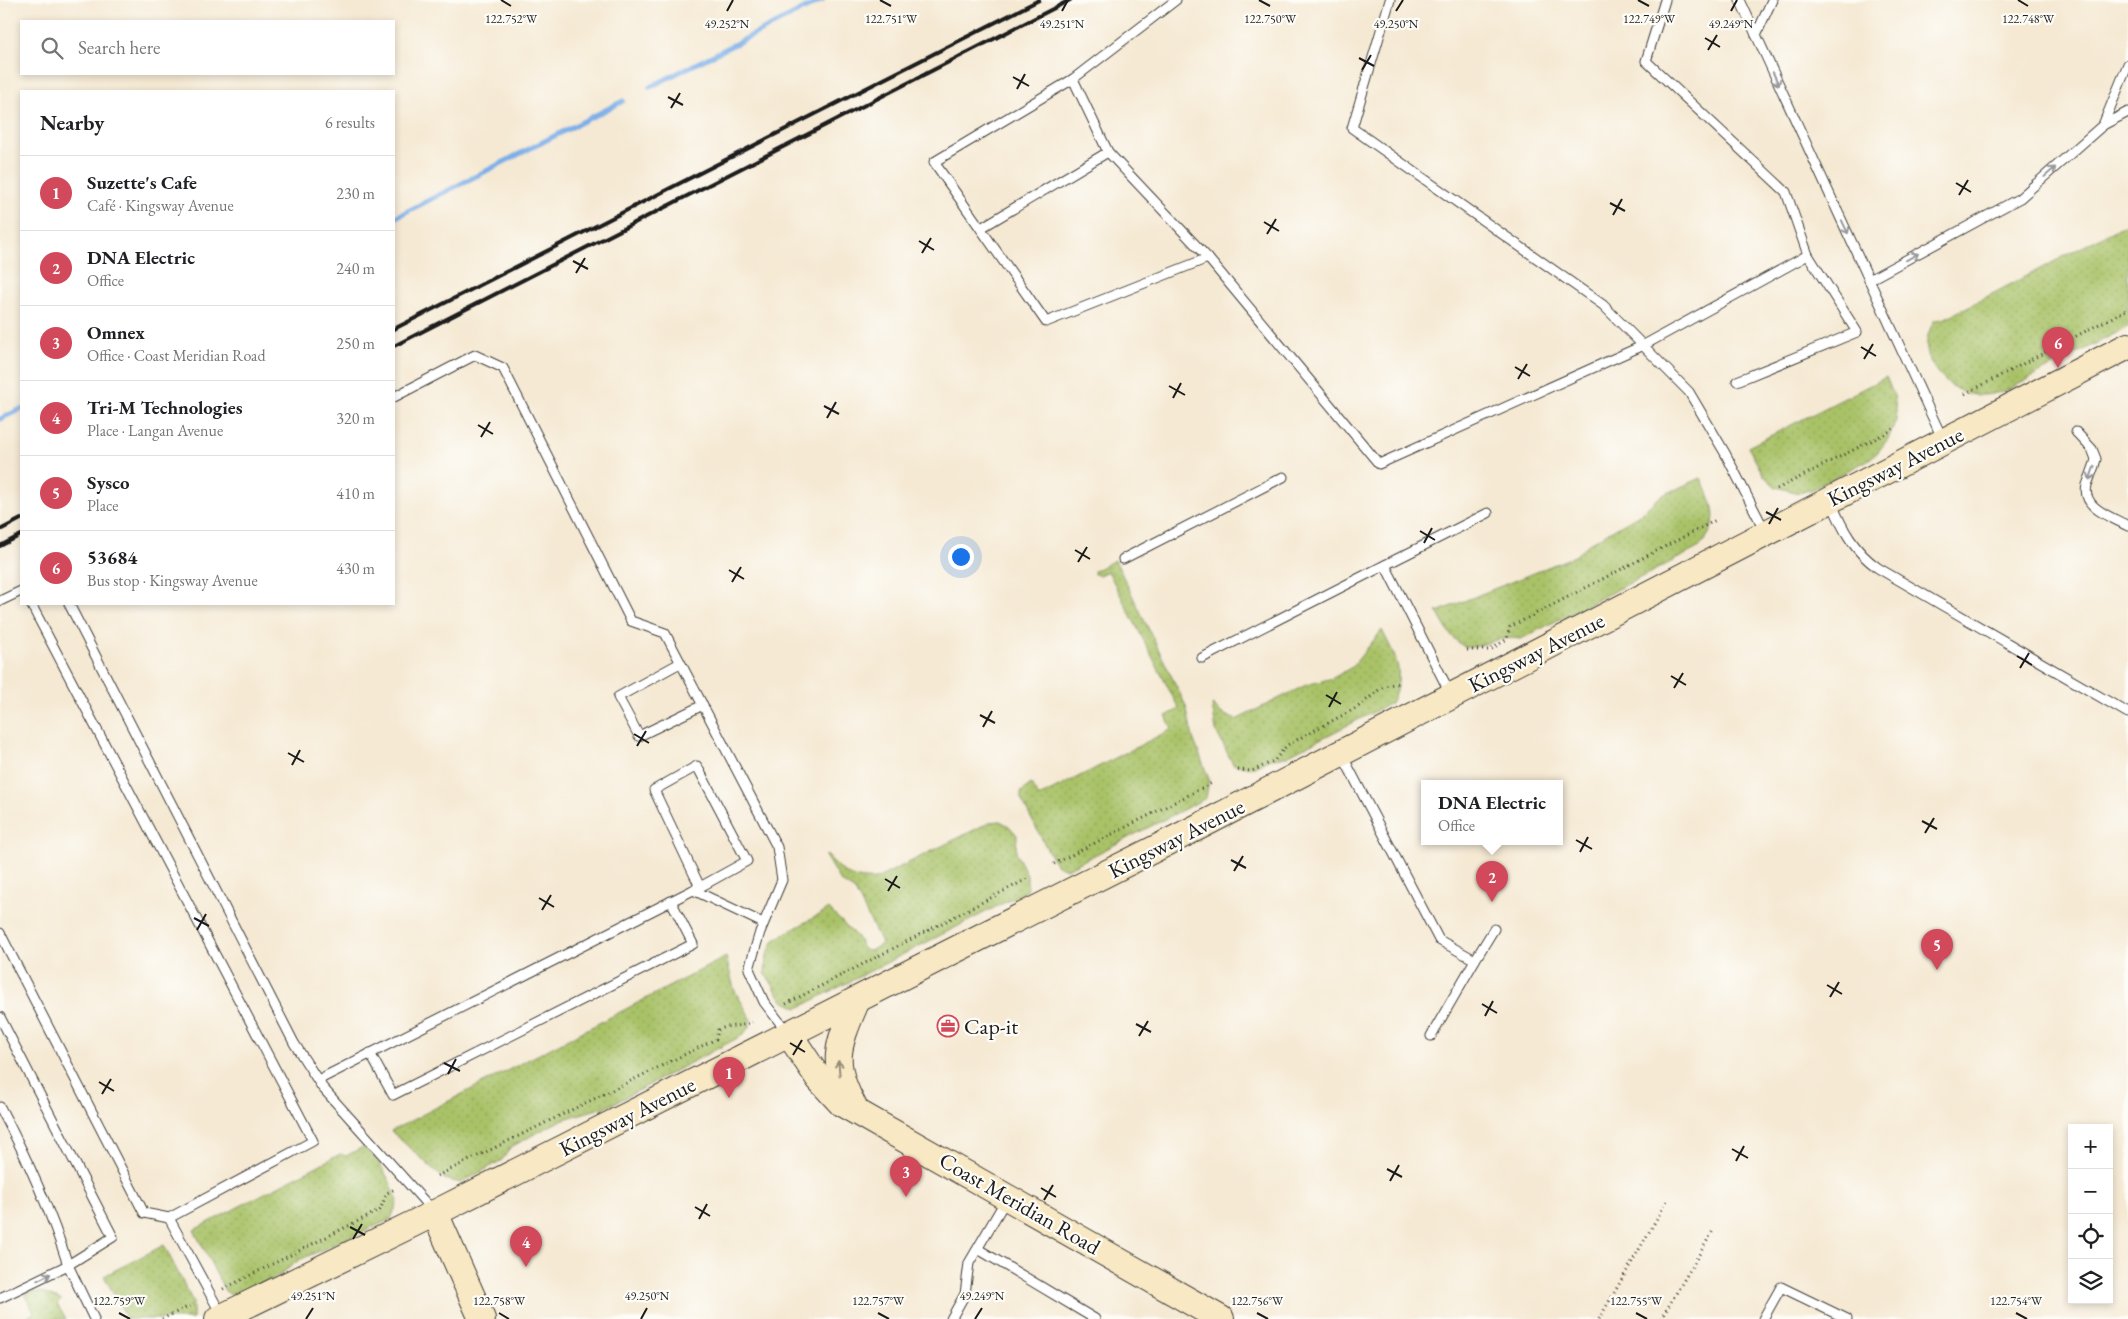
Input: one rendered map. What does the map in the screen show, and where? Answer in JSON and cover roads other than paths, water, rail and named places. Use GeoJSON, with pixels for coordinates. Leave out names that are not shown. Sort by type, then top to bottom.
{"type":"FeatureCollection","features":[{"type":"Feature","properties":{"kind":"main road","name":"Kingsway Avenue"},"geometry":{"type":"LineString","coordinates":[[220,1318],[435,1213],[857,1000],[1341,753],[2128,346]]}},
{"type":"Feature","properties":{"kind":"main road"},"geometry":{"type":"LineString","coordinates":[[857,1000],[846,1027],[838,1055],[838,1068],[842,1085],[857,1112]]}},
{"type":"Feature","properties":{"kind":"main road","name":"Coast Meridian Road"},"geometry":{"type":"LineString","coordinates":[[789,1034],[826,1088],[841,1103],[1008,1196],[1221,1319]]}},
{"type":"Feature","properties":{"kind":"main road"},"geometry":{"type":"LineString","coordinates":[[435,1213],[482,1319]]}},
{"type":"Feature","properties":{"kind":"lane"},"geometry":{"type":"LineString","coordinates":[[1176,0],[1073,79],[934,162],[1046,322],[1208,258]]}},
{"type":"Feature","properties":{"kind":"lane"},"geometry":{"type":"LineString","coordinates":[[1390,0],[1352,128],[1603,305],[1644,345],[1689,392],[1725,453],[1766,533]]}},
{"type":"Feature","properties":{"kind":"lane"},"geometry":{"type":"LineString","coordinates":[[1665,0],[1646,61],[1786,192],[1808,255],[1856,332],[1737,381]]}},
{"type":"Feature","properties":{"kind":"lane"},"geometry":{"type":"LineString","coordinates":[[1740,0],[1944,442]]}},
{"type":"Feature","properties":{"kind":"lane"},"geometry":{"type":"LineString","coordinates":[[1756,35],[1772,0]]}},
{"type":"Feature","properties":{"kind":"lane"},"geometry":{"type":"LineString","coordinates":[[2104,125],[2128,64]]}},
{"type":"Feature","properties":{"kind":"lane"},"geometry":{"type":"LineString","coordinates":[[1073,79],[1108,152],[1208,258],[1379,464],[1644,345],[1808,255]]}},
{"type":"Feature","properties":{"kind":"lane"},"geometry":{"type":"LineString","coordinates":[[1869,280],[2020,198],[2104,125],[2128,112]]}},
{"type":"Feature","properties":{"kind":"lane"},"geometry":{"type":"LineString","coordinates":[[981,228],[1108,152]]}},
{"type":"Feature","properties":{"kind":"lane"},"geometry":{"type":"LineString","coordinates":[[395,395],[474,355],[503,368],[630,621],[665,633],[777,847],[782,880],[763,923],[749,969],[764,1002],[789,1034]]}},
{"type":"Feature","properties":{"kind":"lane"},"geometry":{"type":"LineString","coordinates":[[2076,432],[2092,449],[2096,459],[2087,485],[2086,498],[2092,506],[2128,526]]}},
{"type":"Feature","properties":{"kind":"lane"},"geometry":{"type":"LineString","coordinates":[[1123,559],[1283,478]]}},
{"type":"Feature","properties":{"kind":"lane"},"geometry":{"type":"LineString","coordinates":[[1831,500],[1841,526],[1853,545],[1866,559],[1878,568],[2128,713]]}},
{"type":"Feature","properties":{"kind":"lane"},"geometry":{"type":"LineString","coordinates":[[1202,658],[1488,512]]}},
{"type":"Feature","properties":{"kind":"lane"},"geometry":{"type":"LineString","coordinates":[[1384,565],[1451,696]]}},
{"type":"Feature","properties":{"kind":"lane"},"geometry":{"type":"LineString","coordinates":[[0,601],[20,591]]}},
{"type":"Feature","properties":{"kind":"lane"},"geometry":{"type":"LineString","coordinates":[[0,932],[144,1212],[169,1218],[313,1141],[32,605]]}},
{"type":"Feature","properties":{"kind":"lane"},"geometry":{"type":"LineString","coordinates":[[70,605],[294,1043],[318,1080],[435,1213]]}},
{"type":"Feature","properties":{"kind":"lane"},"geometry":{"type":"LineString","coordinates":[[680,663],[618,697],[635,729],[639,736],[703,705]]}},
{"type":"Feature","properties":{"kind":"lane"},"geometry":{"type":"LineString","coordinates":[[1341,753],[1439,940],[1475,960]]}},
{"type":"Feature","properties":{"kind":"lane"},"geometry":{"type":"LineString","coordinates":[[318,1080],[697,888],[747,861],[697,766],[654,790],[697,888],[763,923]]}},
{"type":"Feature","properties":{"kind":"lane"},"geometry":{"type":"LineString","coordinates":[[370,1053],[393,1095],[402,1091],[693,944],[671,901]]}},
{"type":"Feature","properties":{"kind":"lane"},"geometry":{"type":"LineString","coordinates":[[1431,1036],[1494,928]]}},
{"type":"Feature","properties":{"kind":"lane"},"geometry":{"type":"LineString","coordinates":[[0,1017],[114,1237],[68,1265],[0,1298]]}},
{"type":"Feature","properties":{"kind":"lane"},"geometry":{"type":"LineString","coordinates":[[0,1107],[33,1170],[54,1222],[68,1265],[94,1319]]}},
{"type":"Feature","properties":{"kind":"lane"},"geometry":{"type":"LineString","coordinates":[[951,1319],[965,1294],[970,1263],[1008,1196]]}},
{"type":"Feature","properties":{"kind":"lane"},"geometry":{"type":"LineString","coordinates":[[169,1218],[220,1318]]}},
{"type":"Feature","properties":{"kind":"lane"},"geometry":{"type":"LineString","coordinates":[[978,1249],[1095,1319]]}},
{"type":"Feature","properties":{"kind":"lane"},"geometry":{"type":"LineString","coordinates":[[1764,1319],[1781,1287],[1846,1319]]}},
{"type":"Feature","properties":{"kind":"waterway"},"geometry":{"type":"LineString","coordinates":[[650,87],[822,0]]}},
{"type":"Feature","properties":{"kind":"waterway"},"geometry":{"type":"LineString","coordinates":[[395,217],[623,101]]}},
{"type":"Feature","properties":{"kind":"waterway"},"geometry":{"type":"LineString","coordinates":[[0,419],[20,409]]}},
{"type":"Feature","properties":{"kind":"railway"},"geometry":{"type":"LineString","coordinates":[[395,328],[1039,0]]}},
{"type":"Feature","properties":{"kind":"railway"},"geometry":{"type":"LineString","coordinates":[[395,345],[1070,0]]}},
{"type":"Feature","properties":{"kind":"railway"},"geometry":{"type":"LineString","coordinates":[[0,530],[20,520]]}},
{"type":"Feature","properties":{"kind":"railway"},"geometry":{"type":"LineString","coordinates":[[0,546],[20,536]]}},
{"type":"Feature","properties":{"kind":"place","name":"53684"},"geometry":{"type":"Point","coordinates":[2058,368]}},
{"type":"Feature","properties":{"kind":"place","name":"DNA Electric"},"geometry":{"type":"Point","coordinates":[1492,902]}},
{"type":"Feature","properties":{"kind":"place","name":"Sysco"},"geometry":{"type":"Point","coordinates":[1937,970]}},
{"type":"Feature","properties":{"kind":"place","name":"Cap-it"},"geometry":{"type":"Point","coordinates":[948,1026]}},
{"type":"Feature","properties":{"kind":"place","name":"Suzette's Cafe"},"geometry":{"type":"Point","coordinates":[729,1098]}},
{"type":"Feature","properties":{"kind":"place","name":"Omnex"},"geometry":{"type":"Point","coordinates":[906,1197]}},
{"type":"Feature","properties":{"kind":"place","name":"Tri-M Technologies"},"geometry":{"type":"Point","coordinates":[526,1267]}}]}
